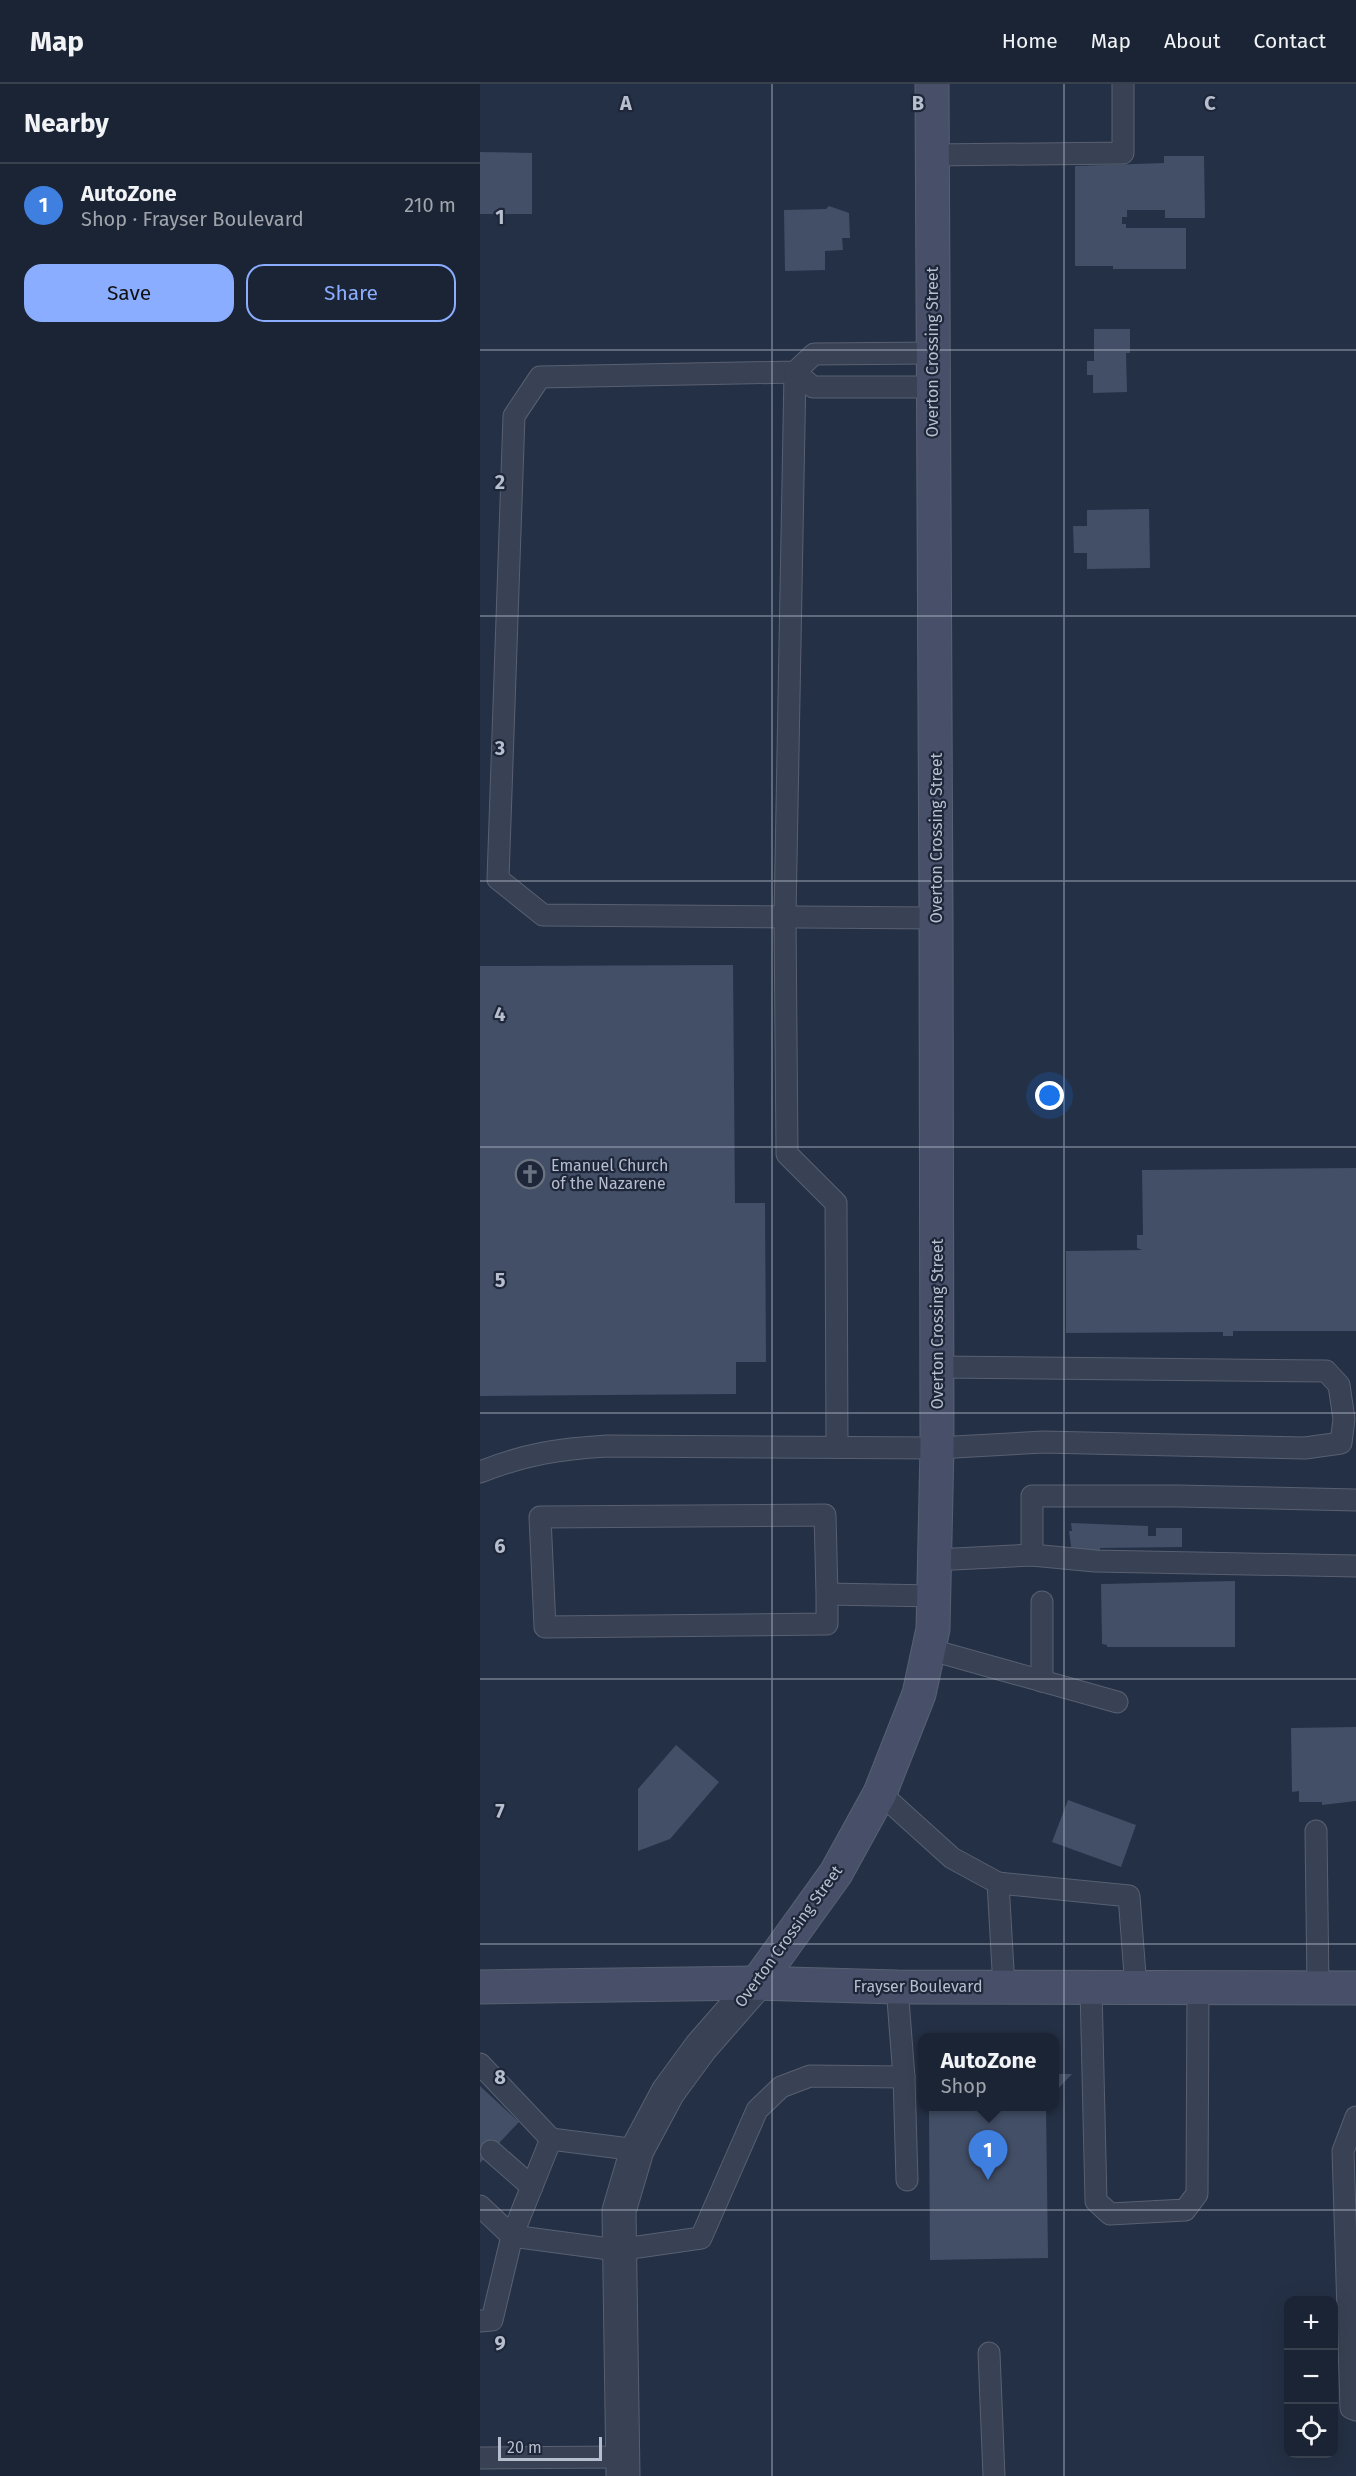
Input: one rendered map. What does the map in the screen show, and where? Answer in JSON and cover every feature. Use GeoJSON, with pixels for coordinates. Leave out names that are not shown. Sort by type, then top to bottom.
{"type":"FeatureCollection","features":[{"type":"Feature","properties":{"kind":"main road","name":"Overton Crossing Street"},"geometry":{"type":"LineString","coordinates":[[757,1983],[836,1873],[880,1793],[919,1694],[933,1629],[937,1367],[932,84]]}},
{"type":"Feature","properties":{"kind":"main road","name":"Frayser Boulevard"},"geometry":{"type":"LineString","coordinates":[[480,1987],[757,1983],[897,1987],[1356,1988]]}},
{"type":"Feature","properties":{"kind":"street","name":"Overton Crossing Street"},"geometry":{"type":"LineString","coordinates":[[622,2467],[617,2250],[619,2211],[637,2150],[668,2092],[701,2047],[757,1983]]}},
{"type":"Feature","properties":{"kind":"lane"},"geometry":{"type":"LineString","coordinates":[[933,155],[1123,153],[1123,84]]}},
{"type":"Feature","properties":{"kind":"lane"},"geometry":{"type":"LineString","coordinates":[[837,1446],[836,1203],[787,1154],[785,916],[795,372],[814,354],[932,353]]}},
{"type":"Feature","properties":{"kind":"lane"},"geometry":{"type":"LineString","coordinates":[[932,387],[813,387],[795,372],[540,377],[514,416],[498,879],[543,915],[936,918]]}},
{"type":"Feature","properties":{"kind":"lane"},"geometry":{"type":"LineString","coordinates":[[480,1472],[520,1457],[564,1448],[837,1446],[936,1448],[1043,1442],[1305,1448],[1341,1443],[1344,1419],[1339,1385],[1326,1371],[937,1367]]}},
{"type":"Feature","properties":{"kind":"lane"},"geometry":{"type":"LineString","coordinates":[[1032,1555],[1032,1496],[1356,1500]]}},
{"type":"Feature","properties":{"kind":"lane"},"geometry":{"type":"LineString","coordinates":[[825,1515],[827,1594],[827,1624],[545,1627],[540,1517],[825,1515]]}},
{"type":"Feature","properties":{"kind":"lane"},"geometry":{"type":"LineString","coordinates":[[935,1560],[1032,1555],[1095,1561],[1356,1566]]}},
{"type":"Feature","properties":{"kind":"lane"},"geometry":{"type":"LineString","coordinates":[[827,1594],[934,1596]]}},
{"type":"Feature","properties":{"kind":"lane"},"geometry":{"type":"LineString","coordinates":[[1042,1602],[1042,1681]]}},
{"type":"Feature","properties":{"kind":"lane"},"geometry":{"type":"LineString","coordinates":[[928,1648],[1117,1702]]}},
{"type":"Feature","properties":{"kind":"lane"},"geometry":{"type":"LineString","coordinates":[[880,1793],[952,1858],[998,1883],[1129,1896],[1136,1988]]}},
{"type":"Feature","properties":{"kind":"lane"},"geometry":{"type":"LineString","coordinates":[[1316,1831],[1318,1988]]}},
{"type":"Feature","properties":{"kind":"lane"},"geometry":{"type":"LineString","coordinates":[[998,1883],[1004,1987]]}},
{"type":"Feature","properties":{"kind":"lane"},"geometry":{"type":"LineString","coordinates":[[897,1987],[904,2077],[907,2180]]}},
{"type":"Feature","properties":{"kind":"lane"},"geometry":{"type":"LineString","coordinates":[[1091,1988],[1096,2201],[1110,2214],[1185,2210],[1197,2194],[1198,1988]]}},
{"type":"Feature","properties":{"kind":"lane"},"geometry":{"type":"LineString","coordinates":[[480,2064],[551,2139],[637,2150]]}},
{"type":"Feature","properties":{"kind":"lane"},"geometry":{"type":"LineString","coordinates":[[480,2206],[512,2236],[617,2250],[701,2238],[757,2110],[781,2087],[810,2076],[904,2077]]}},
{"type":"Feature","properties":{"kind":"lane"},"geometry":{"type":"LineString","coordinates":[[1356,2117],[1343,2151],[1351,2408],[1356,2410]]}},
{"type":"Feature","properties":{"kind":"lane"},"geometry":{"type":"LineString","coordinates":[[480,2321],[492,2320],[512,2236],[551,2139]]}},
{"type":"Feature","properties":{"kind":"lane"},"geometry":{"type":"LineString","coordinates":[[491,2151],[532,2187]]}},
{"type":"Feature","properties":{"kind":"lane"},"geometry":{"type":"LineString","coordinates":[[989,2353],[994,2476]]}},
{"type":"Feature","properties":{"kind":"lane"},"geometry":{"type":"LineString","coordinates":[[491,2464],[622,2467]]}},
{"type":"Feature","properties":{"kind":"building"},"geometry":{"type":"Polygon","coordinates":[[[480,152],[532,153],[532,214],[480,214],[480,152]]]}},
{"type":"Feature","properties":{"kind":"building"},"geometry":{"type":"Polygon","coordinates":[[[1164,156],[1204,156],[1205,218],[1165,218],[1165,210],[1127,210],[1127,217],[1122,217],[1122,224],[1126,224],[1126,228],[1186,228],[1186,269],[1113,269],[1113,266],[1075,266],[1075,166],[1164,163],[1164,156]]]}},
{"type":"Feature","properties":{"kind":"building"},"geometry":{"type":"Polygon","coordinates":[[[829,206],[849,213],[850,238],[842,238],[843,250],[825,251],[825,270],[785,271],[784,210],[826,209],[829,206]]]}},
{"type":"Feature","properties":{"kind":"building"},"geometry":{"type":"Polygon","coordinates":[[[1094,329],[1130,329],[1130,353],[1126,353],[1127,392],[1093,393],[1093,375],[1087,375],[1087,361],[1094,361],[1094,329]]]}},
{"type":"Feature","properties":{"kind":"building"},"geometry":{"type":"Polygon","coordinates":[[[1149,509],[1150,568],[1087,569],[1087,553],[1074,553],[1073,526],[1087,526],[1087,510],[1149,509]]]}},
{"type":"Feature","properties":{"kind":"building"},"geometry":{"type":"Polygon","coordinates":[[[733,965],[735,1203],[765,1203],[766,1362],[736,1362],[736,1394],[480,1396],[480,966],[733,965]]]}},
{"type":"Feature","properties":{"kind":"building"},"geometry":{"type":"Polygon","coordinates":[[[1356,1168],[1356,1331],[1233,1331],[1233,1336],[1223,1336],[1223,1332],[1066,1333],[1066,1251],[1142,1250],[1137,1248],[1137,1235],[1143,1235],[1142,1170],[1356,1168]]]}},
{"type":"Feature","properties":{"kind":"building"},"geometry":{"type":"Polygon","coordinates":[[[1071,1523],[1148,1526],[1148,1536],[1156,1536],[1156,1528],[1182,1528],[1182,1547],[1100,1548],[1100,1552],[1072,1553],[1069,1531],[1072,1531],[1071,1523]]]}},
{"type":"Feature","properties":{"kind":"building"},"geometry":{"type":"Polygon","coordinates":[[[1235,1581],[1235,1647],[1107,1647],[1102,1644],[1101,1584],[1235,1581]]]}},
{"type":"Feature","properties":{"kind":"building"},"geometry":{"type":"Polygon","coordinates":[[[1356,1727],[1356,1801],[1322,1805],[1322,1802],[1299,1802],[1299,1791],[1292,1792],[1291,1728],[1356,1727]]]}},
{"type":"Feature","properties":{"kind":"building"},"geometry":{"type":"Polygon","coordinates":[[[676,1745],[719,1782],[670,1839],[638,1851],[638,1789],[676,1745]]]}},
{"type":"Feature","properties":{"kind":"building"},"geometry":{"type":"Polygon","coordinates":[[[1068,1800],[1136,1825],[1121,1867],[1052,1842],[1068,1800]]]}},
{"type":"Feature","properties":{"kind":"building"},"geometry":{"type":"Polygon","coordinates":[[[1059,2074],[1072,2074],[1059,2088],[1059,2074]]]}},
{"type":"Feature","properties":{"kind":"building"},"geometry":{"type":"Polygon","coordinates":[[[480,2086],[519,2122],[480,2163],[480,2086]]]}},
{"type":"Feature","properties":{"kind":"building"},"geometry":{"type":"Polygon","coordinates":[[[929,2111],[1046,2111],[1048,2258],[930,2260],[929,2111]]]}},
{"type":"Feature","properties":{"kind":"place","name":"Emanuel Church of the Nazarene"},"geometry":{"type":"Point","coordinates":[530,1174]}},
{"type":"Feature","properties":{"kind":"place","name":"AutoZone"},"geometry":{"type":"Point","coordinates":[988,2180]}}]}
